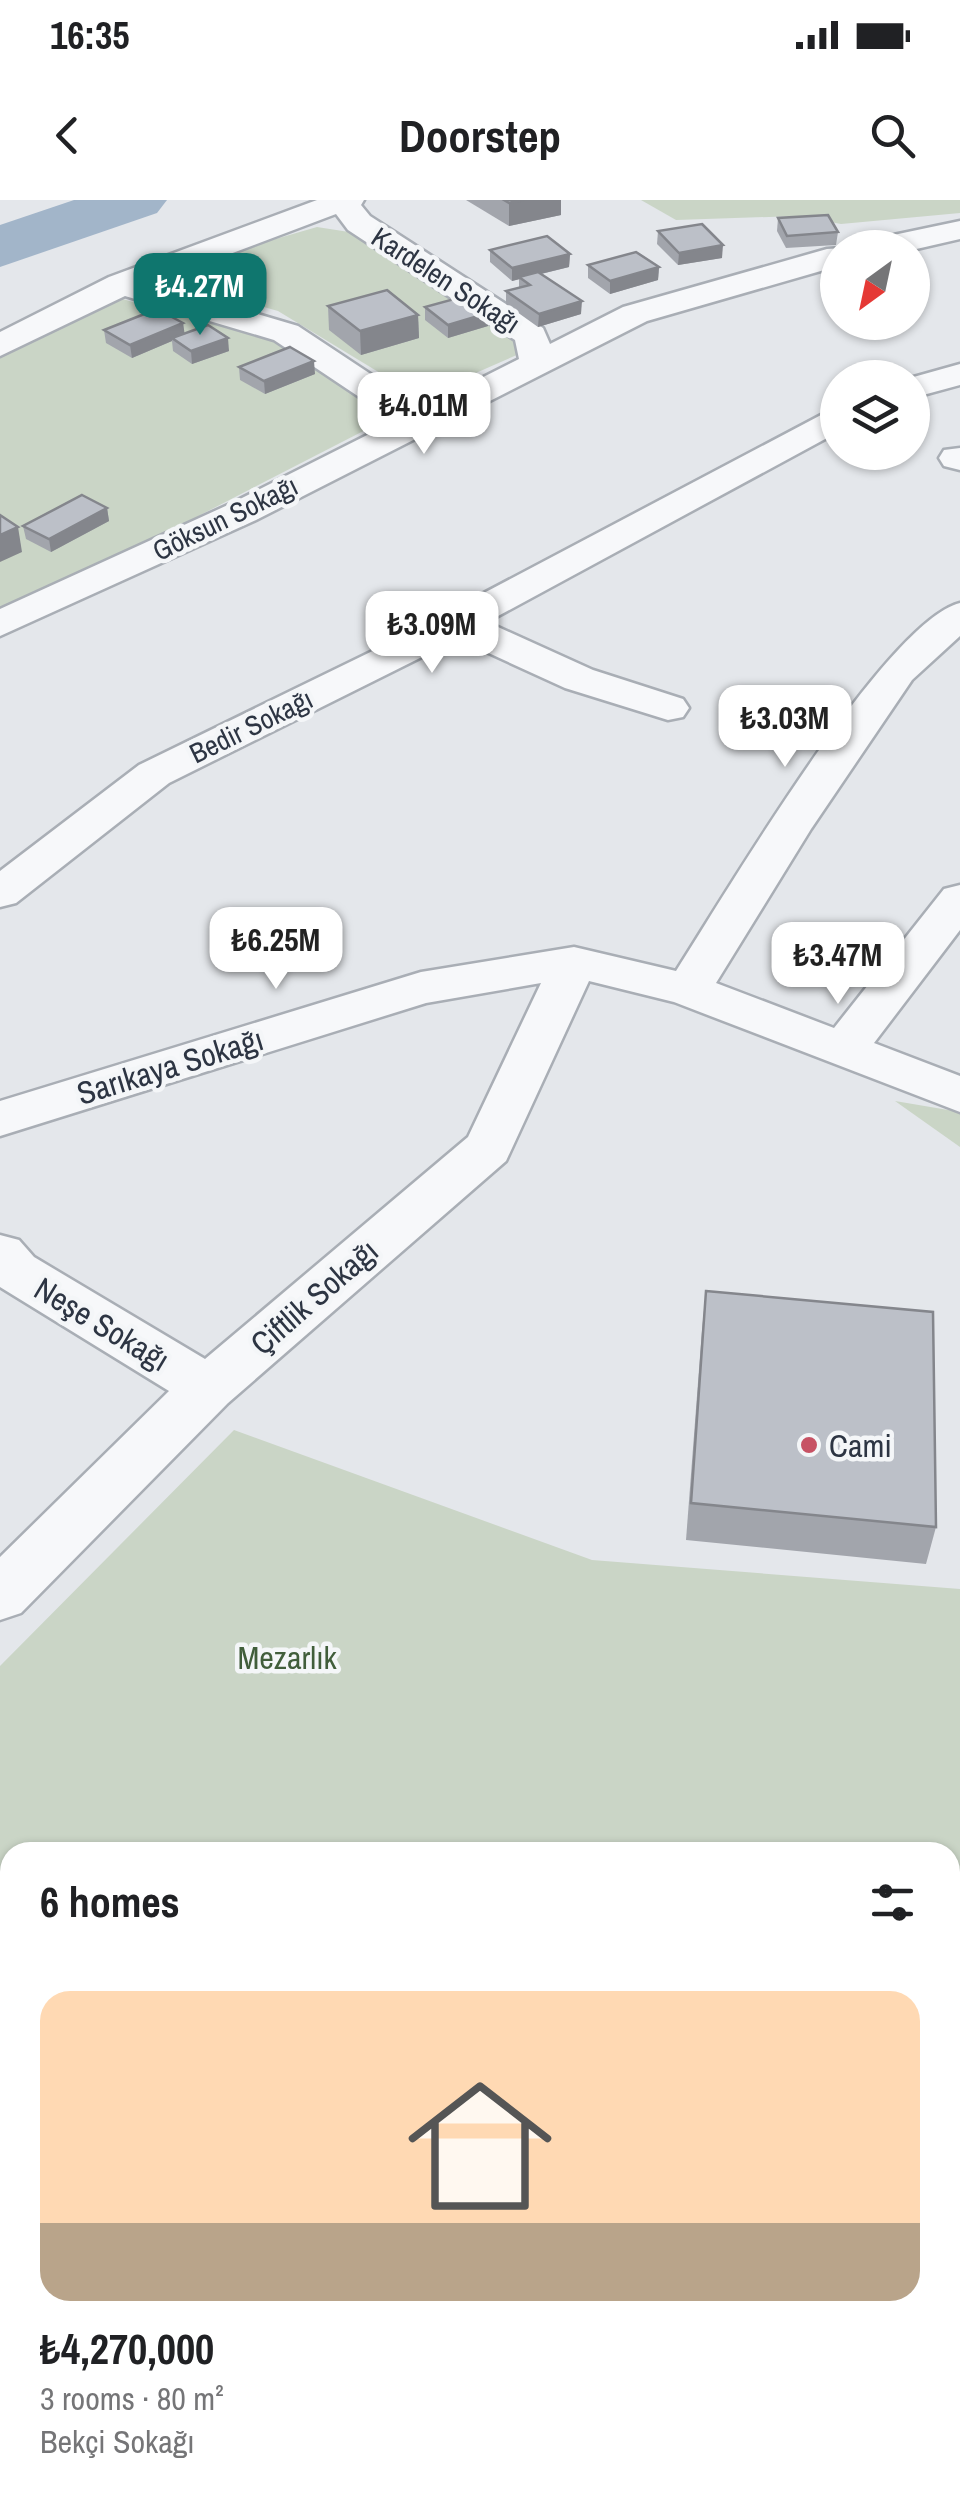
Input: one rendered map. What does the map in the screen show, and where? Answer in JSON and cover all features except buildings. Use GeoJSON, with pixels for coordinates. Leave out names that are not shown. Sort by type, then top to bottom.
{"type":"FeatureCollection","features":[{"type":"Feature","properties":{"kind":"street"},"geometry":{"type":"LineString","coordinates":[[0,316],[151,244],[294,200]]}},
{"type":"Feature","properties":{"kind":"street"},"geometry":{"type":"LineString","coordinates":[[0,346],[183,257],[346,201]]}},
{"type":"Feature","properties":{"kind":"street","name":"Kardelen Sokağı"},"geometry":{"type":"LineString","coordinates":[[346,201],[359,223],[531,335],[537,363]]}},
{"type":"Feature","properties":{"kind":"street"},"geometry":{"type":"LineString","coordinates":[[930,236],[960,230]]}},
{"type":"Feature","properties":{"kind":"street","name":"Göksun Sokağı"},"geometry":{"type":"LineString","coordinates":[[0,624],[243,512],[635,314],[820,261]]}},
{"type":"Feature","properties":{"kind":"street"},"geometry":{"type":"LineString","coordinates":[[121,284],[286,333],[420,422]]}},
{"type":"Feature","properties":{"kind":"street"},"geometry":{"type":"LineString","coordinates":[[930,383],[960,374]]}},
{"type":"Feature","properties":{"kind":"street","name":"Bedir Sokağı"},"geometry":{"type":"LineString","coordinates":[[0,894],[154,774],[456,623],[820,427]]}},
{"type":"Feature","properties":{"kind":"street"},"geometry":{"type":"LineString","coordinates":[[688,990],[789,828],[897,672],[960,615]]}},
{"type":"Feature","properties":{"kind":"street"},"geometry":{"type":"LineString","coordinates":[[456,623],[579,679],[668,708]]}},
{"type":"Feature","properties":{"kind":"street"},"geometry":{"type":"LineString","coordinates":[[842,1051],[960,900]]}},
{"type":"Feature","properties":{"kind":"street"},"geometry":{"type":"LineString","coordinates":[[574,962],[688,990],[842,1051],[948,1079]]}},
{"type":"Feature","properties":{"kind":"street","name":"Sarıkaya Sokağı"},"geometry":{"type":"LineString","coordinates":[[0,1118],[421,988],[574,962]]}},
{"type":"Feature","properties":{"kind":"street","name":"Çiftlik Sokağı"},"geometry":{"type":"LineString","coordinates":[[0,1596],[208,1388],[488,1148],[574,962]]}},
{"type":"Feature","properties":{"kind":"street","name":"Neşe Sokağı"},"geometry":{"type":"LineString","coordinates":[[5,1268],[208,1388]]}},
{"type":"Feature","properties":{"kind":"green space"},"geometry":{"type":"Polygon","coordinates":[[[641,200],[960,200],[960,213],[841,224],[797,216],[676,220],[641,200]]]}},
{"type":"Feature","properties":{"kind":"green space"},"geometry":{"type":"Polygon","coordinates":[[[317,227],[349,232],[513,339],[519,354],[430,393],[408,390],[278,311],[170,281],[182,266],[317,227]]]}},
{"type":"Feature","properties":{"kind":"green space"},"geometry":{"type":"Polygon","coordinates":[[[115,297],[285,343],[378,410],[377,424],[177,527],[0,609],[0,355],[115,297]]]}},
{"type":"Feature","properties":{"kind":"green space"},"geometry":{"type":"Polygon","coordinates":[[[895,1101],[960,1112],[960,1147],[895,1101]]]}},
{"type":"Feature","properties":{"kind":"green space","name":"Mezarlık"},"geometry":{"type":"Polygon","coordinates":[[[234,1430],[592,1560],[960,1589],[960,1842],[0,1842],[0,1666],[234,1430]]]}},
{"type":"Feature","properties":{"kind":"waterway"},"geometry":{"type":"LineString","coordinates":[[0,247],[135,200]]}},
{"type":"Feature","properties":{"kind":"place","name":"Cami"},"geometry":{"type":"Point","coordinates":[809,1445]}}]}
